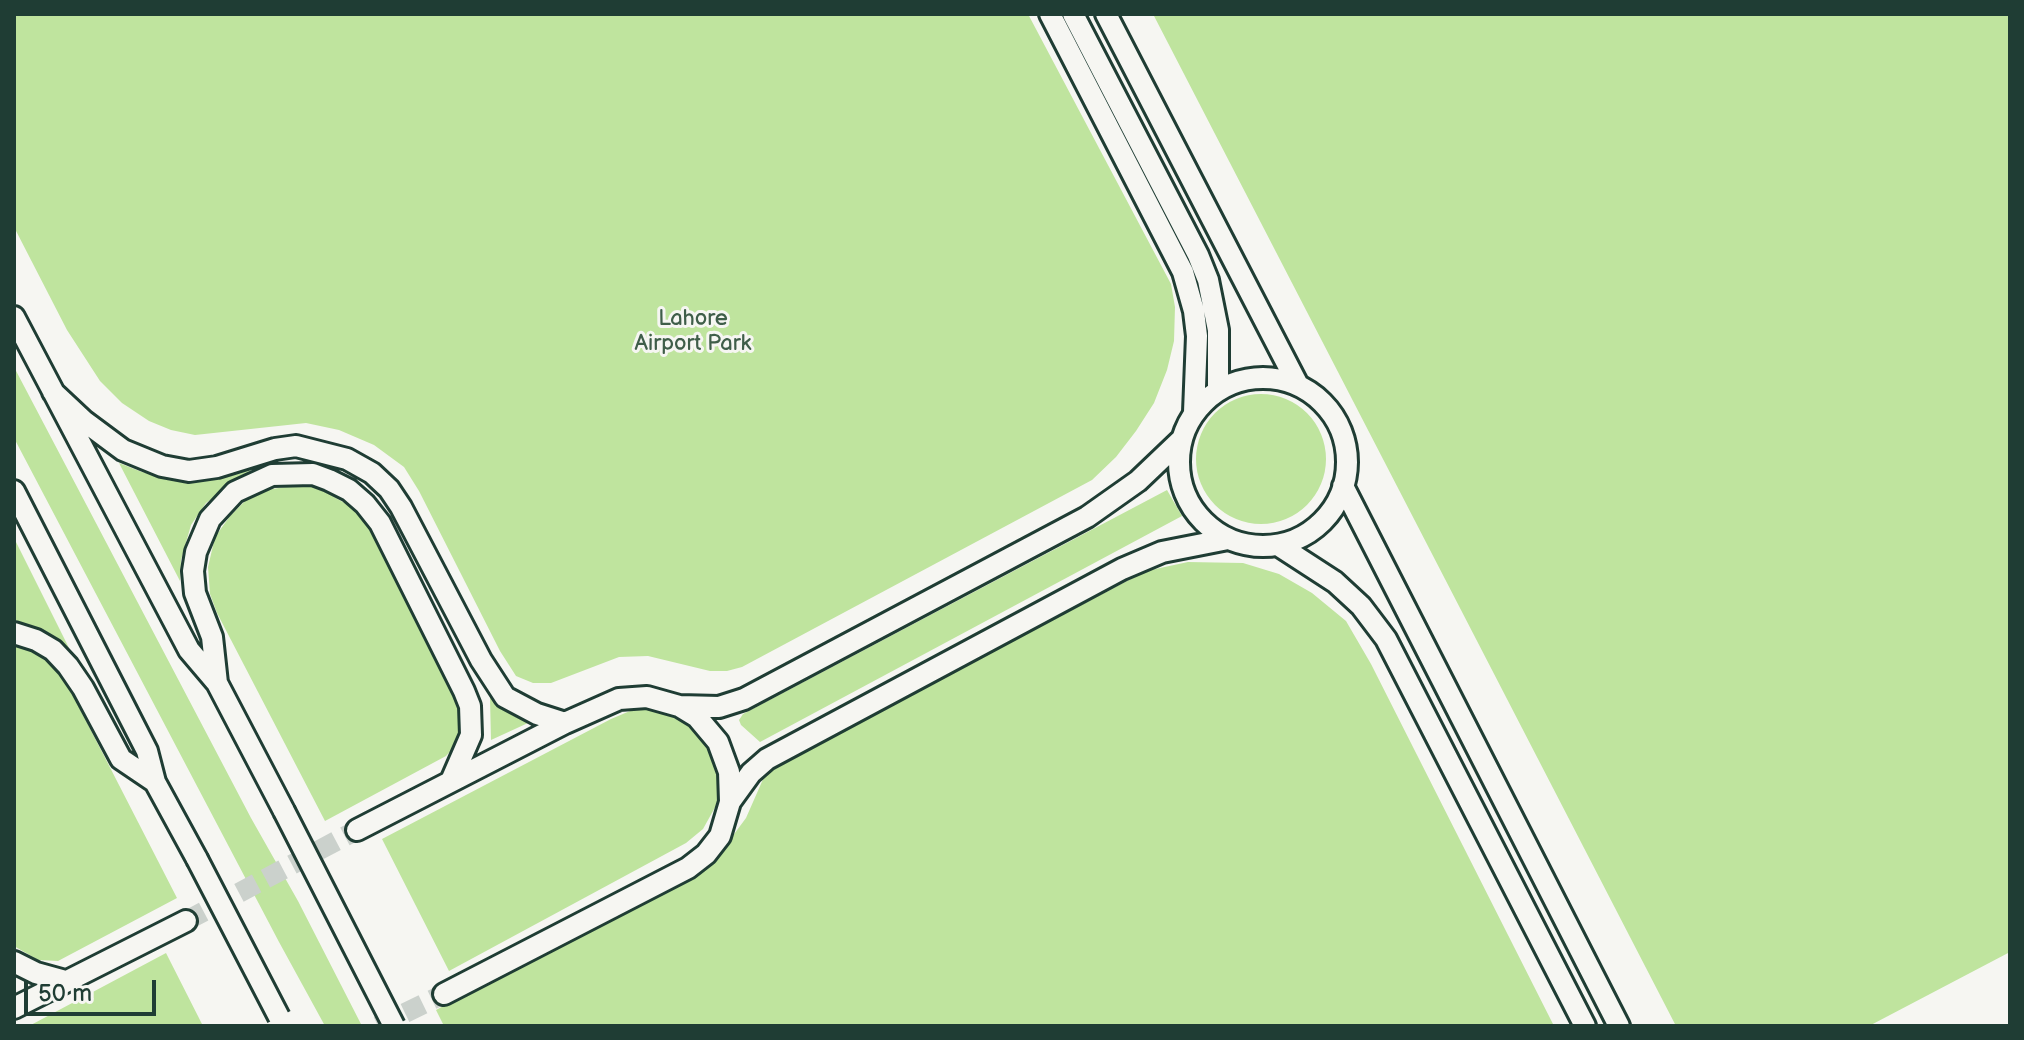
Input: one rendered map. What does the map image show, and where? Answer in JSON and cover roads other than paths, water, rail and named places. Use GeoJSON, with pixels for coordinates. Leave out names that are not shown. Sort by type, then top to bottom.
{"type":"FeatureCollection","features":[{"type":"Feature","properties":{"kind":"street"},"geometry":{"type":"LineString","coordinates":[[1050,14],[1183,272],[1194,311],[1197,336],[1194,412]]}},
{"type":"Feature","properties":{"kind":"street"},"geometry":{"type":"LineString","coordinates":[[1073,14],[1208,280],[1218,330],[1218,390]]}},
{"type":"Feature","properties":{"kind":"street"},"geometry":{"type":"LineString","coordinates":[[1106,14],[1298,385]]}},
{"type":"Feature","properties":{"kind":"street"},"geometry":{"type":"LineString","coordinates":[[14,317],[189,650],[217,683],[394,1026]]}},
{"type":"Feature","properties":{"kind":"street"},"geometry":{"type":"LineString","coordinates":[[1257,377],[1278,378],[1315,395],[1329,410],[1345,446],[1347,467],[1343,486],[1332,510],[1302,536],[1278,545],[1252,545],[1228,539],[1208,526],[1193,508],[1182,487],[1178,463],[1181,440],[1194,412],[1218,390],[1236,381],[1257,377]]}},
{"type":"Feature","properties":{"kind":"street"},"geometry":{"type":"LineString","coordinates":[[53,392],[84,421],[123,450],[162,466],[189,471],[217,467],[275,449],[296,446],[347,459],[372,473],[389,489],[401,507],[485,668],[505,697],[537,714],[565,723]]}},
{"type":"Feature","properties":{"kind":"street"},"geometry":{"type":"LineString","coordinates":[[357,830],[565,723],[619,699],[647,697],[679,706],[719,707],[732,704],[1087,517],[1138,481],[1181,440]]}},
{"type":"Feature","properties":{"kind":"street"},"geometry":{"type":"LineString","coordinates":[[217,683],[212,637],[195,593],[193,571],[196,552],[210,519],[235,492],[272,475],[304,473],[329,480],[349,490],[380,523],[467,698],[471,735],[451,781]]}},
{"type":"Feature","properties":{"kind":"street"},"geometry":{"type":"LineString","coordinates":[[1343,486],[1619,1026]]}},
{"type":"Feature","properties":{"kind":"street"},"geometry":{"type":"LineString","coordinates":[[14,491],[147,751],[155,782],[281,1023]]}},
{"type":"Feature","properties":{"kind":"street"},"geometry":{"type":"LineString","coordinates":[[730,802],[751,773],[767,759],[1108,576],[1162,552],[1228,539]]}},
{"type":"Feature","properties":{"kind":"street"},"geometry":{"type":"LineString","coordinates":[[1278,545],[1335,582],[1361,606],[1386,639],[1585,1026]]}},
{"type":"Feature","properties":{"kind":"street"},"geometry":{"type":"LineString","coordinates":[[14,633],[36,640],[61,658],[89,699],[121,759],[155,782]]}},
{"type":"Feature","properties":{"kind":"street"},"geometry":{"type":"LineString","coordinates":[[444,994],[697,862],[720,836],[730,802],[729,772],[718,742],[697,717],[679,706]]}},
{"type":"Feature","properties":{"kind":"street"},"geometry":{"type":"LineString","coordinates":[[14,1008],[186,921]]}},
{"type":"Feature","properties":{"kind":"street"},"geometry":{"type":"LineString","coordinates":[[14,962],[36,973],[65,981]]}},
{"type":"Feature","properties":{"kind":"tunnel"},"geometry":{"type":"LineString","coordinates":[[186,921],[357,830]]}},
{"type":"Feature","properties":{"kind":"tunnel"},"geometry":{"type":"LineString","coordinates":[[378,1026],[444,994]]}},
{"type":"Feature","properties":{"kind":"park label","name":"Lahore Airport Park"},"geometry":{"type":"Point","coordinates":[693,332]}}]}
